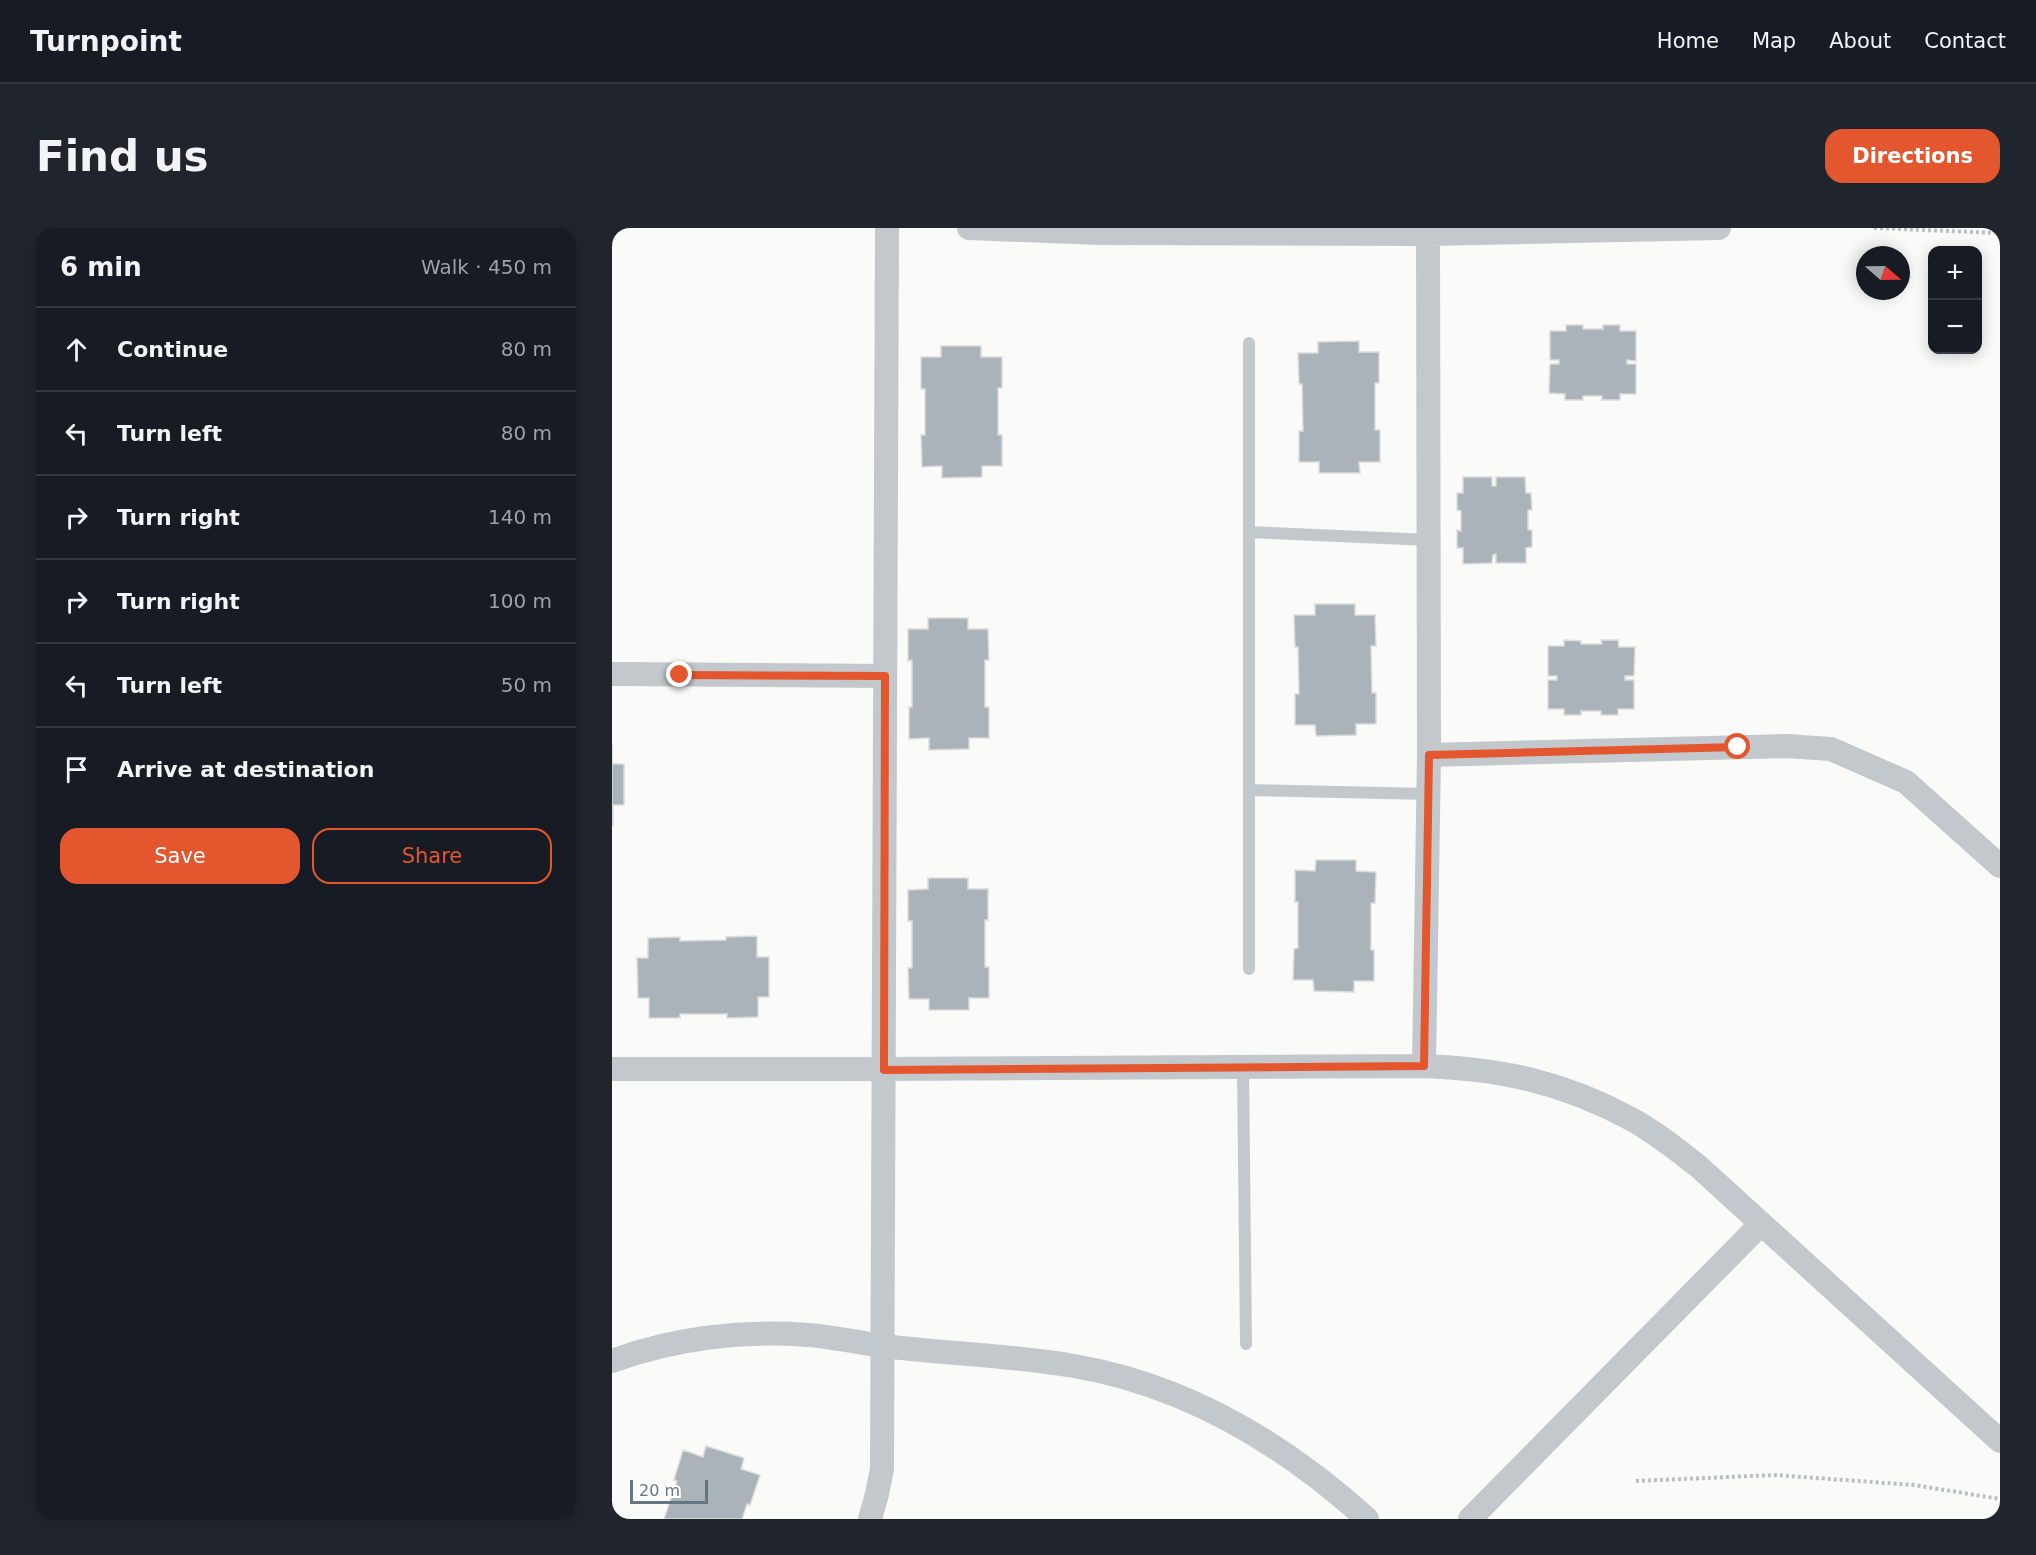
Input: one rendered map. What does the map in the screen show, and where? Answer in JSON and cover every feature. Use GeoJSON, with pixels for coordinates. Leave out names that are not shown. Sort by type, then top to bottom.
{"type":"FeatureCollection","features":[{"type":"Feature","properties":{"kind":"street"},"geometry":{"type":"LineString","coordinates":[[870,1519],[882,1469],[887,228]]}},
{"type":"Feature","properties":{"kind":"street"},"geometry":{"type":"LineString","coordinates":[[969,228],[1112,234],[1719,228]]}},
{"type":"Feature","properties":{"kind":"street"},"geometry":{"type":"LineString","coordinates":[[1424,1066],[1429,755],[1428,231]]}},
{"type":"Feature","properties":{"kind":"street"},"geometry":{"type":"LineString","coordinates":[[612,674],[885,676]]}},
{"type":"Feature","properties":{"kind":"street"},"geometry":{"type":"LineString","coordinates":[[1429,755],[1786,746],[1831,749],[1906,782],[2000,866]]}},
{"type":"Feature","properties":{"kind":"street"},"geometry":{"type":"LineString","coordinates":[[612,1069],[884,1070],[1424,1066],[1473,1068],[1515,1075],[1589,1098],[1632,1119],[1662,1138],[1698,1166],[2000,1441]]}},
{"type":"Feature","properties":{"kind":"street"},"geometry":{"type":"LineString","coordinates":[[1470,1519],[1761,1224]]}},
{"type":"Feature","properties":{"kind":"street"},"geometry":{"type":"LineString","coordinates":[[612,1361],[677,1343],[733,1335],[808,1335],[883,1346],[1046,1362],[1117,1376],[1196,1403],[1267,1441],[1322,1480],[1367,1519]]}},
{"type":"Feature","properties":{"kind":"lane"},"geometry":{"type":"LineString","coordinates":[[1249,343],[1249,969]]}},
{"type":"Feature","properties":{"kind":"lane"},"geometry":{"type":"LineString","coordinates":[[1249,532],[1429,540]]}},
{"type":"Feature","properties":{"kind":"lane"},"geometry":{"type":"LineString","coordinates":[[1249,790],[1428,794]]}},
{"type":"Feature","properties":{"kind":"lane"},"geometry":{"type":"LineString","coordinates":[[1243,1067],[1245,1344]]}},
{"type":"Feature","properties":{"kind":"path"},"geometry":{"type":"LineString","coordinates":[[1874,228],[2000,233]]}},
{"type":"Feature","properties":{"kind":"path"},"geometry":{"type":"LineString","coordinates":[[1636,1481],[1775,1475],[1914,1485],[2000,1499]]}},
{"type":"Feature","properties":{"kind":"building"},"geometry":{"type":"Polygon","coordinates":[[[1566,325],[1583,325],[1583,329],[1603,329],[1603,325],[1620,325],[1620,331],[1636,331],[1636,361],[1627,360],[1627,364],[1636,364],[1636,394],[1620,394],[1620,400],[1602,400],[1602,396],[1583,396],[1583,400],[1565,400],[1565,394],[1549,393],[1550,364],[1559,364],[1559,360],[1550,360],[1550,331],[1566,331],[1566,325]]]}},
{"type":"Feature","properties":{"kind":"building"},"geometry":{"type":"Polygon","coordinates":[[[1359,341],[1359,352],[1379,352],[1379,383],[1375,383],[1375,430],[1380,430],[1380,462],[1359,462],[1360,473],[1319,473],[1319,462],[1299,462],[1299,431],[1303,431],[1302,384],[1299,384],[1298,353],[1318,353],[1318,342],[1359,341]]]}},
{"type":"Feature","properties":{"kind":"building"},"geometry":{"type":"Polygon","coordinates":[[[941,346],[981,346],[981,357],[1002,357],[1002,388],[998,388],[998,435],[1002,435],[1002,466],[982,466],[982,477],[942,478],[942,466],[922,467],[921,435],[925,435],[925,389],[921,389],[921,357],[941,357],[941,346]]]}},
{"type":"Feature","properties":{"kind":"building"},"geometry":{"type":"Polygon","coordinates":[[[1463,477],[1492,477],[1492,486],[1496,486],[1496,477],[1525,477],[1526,493],[1531,493],[1532,510],[1528,510],[1528,530],[1532,530],[1532,547],[1526,548],[1526,563],[1496,563],[1496,554],[1493,555],[1492,563],[1463,564],[1463,548],[1457,548],[1457,530],[1461,531],[1461,511],[1457,510],[1457,493],[1463,493],[1463,477]]]}},
{"type":"Feature","properties":{"kind":"building"},"geometry":{"type":"Polygon","coordinates":[[[1315,604],[1355,604],[1355,615],[1375,615],[1376,646],[1371,646],[1372,693],[1376,693],[1376,724],[1356,724],[1356,735],[1316,736],[1315,725],[1295,725],[1295,694],[1299,694],[1298,647],[1295,647],[1294,615],[1315,615],[1315,604]]]}},
{"type":"Feature","properties":{"kind":"building"},"geometry":{"type":"Polygon","coordinates":[[[928,618],[968,618],[968,629],[988,629],[989,660],[985,660],[985,707],[989,707],[989,738],[969,738],[969,749],[929,750],[929,738],[909,739],[912,660],[908,661],[908,629],[928,629],[928,618]]]}},
{"type":"Feature","properties":{"kind":"building"},"geometry":{"type":"Polygon","coordinates":[[[1564,640],[1581,641],[1581,644],[1602,644],[1601,640],[1618,640],[1619,647],[1635,647],[1634,676],[1625,676],[1625,680],[1634,680],[1634,709],[1618,709],[1618,715],[1601,715],[1601,711],[1581,711],[1581,715],[1564,715],[1564,709],[1548,709],[1548,680],[1557,680],[1557,676],[1548,676],[1548,646],[1564,646],[1564,640]]]}},
{"type":"Feature","properties":{"kind":"building"},"geometry":{"type":"Polygon","coordinates":[[[612,764],[624,764],[624,805],[613,805],[613,825],[612,825],[612,764]]]}},
{"type":"Feature","properties":{"kind":"building"},"geometry":{"type":"Polygon","coordinates":[[[1316,860],[1356,860],[1356,871],[1376,872],[1375,903],[1371,903],[1371,950],[1374,950],[1374,981],[1354,981],[1354,992],[1314,991],[1313,980],[1293,980],[1294,949],[1298,948],[1295,870],[1315,871],[1316,860]]]}},
{"type":"Feature","properties":{"kind":"building"},"geometry":{"type":"Polygon","coordinates":[[[928,878],[968,878],[968,889],[988,889],[988,920],[985,920],[985,967],[989,967],[989,998],[969,998],[969,1010],[929,1010],[929,999],[909,999],[908,968],[912,968],[912,921],[908,921],[908,890],[928,889],[928,878]]]}},
{"type":"Feature","properties":{"kind":"building"},"geometry":{"type":"Polygon","coordinates":[[[757,936],[757,957],[769,957],[769,997],[758,997],[758,1017],[727,1018],[727,1014],[680,1014],[680,1018],[649,1018],[649,998],[638,998],[637,958],[648,958],[648,938],[680,937],[680,941],[726,940],[726,937],[757,936]]]}},
{"type":"Feature","properties":{"kind":"building"},"geometry":{"type":"Polygon","coordinates":[[[706,1446],[744,1458],[741,1469],[760,1475],[750,1505],[747,1504],[742,1519],[664,1519],[677,1481],[674,1480],[683,1450],[703,1457],[706,1446]]]}},
{"type":"Feature","properties":{"kind":"route"},"geometry":{"type":"LineString","coordinates":[[680,675],[885,676],[884,1070],[1424,1066],[1429,755],[1738,747]]}}]}
